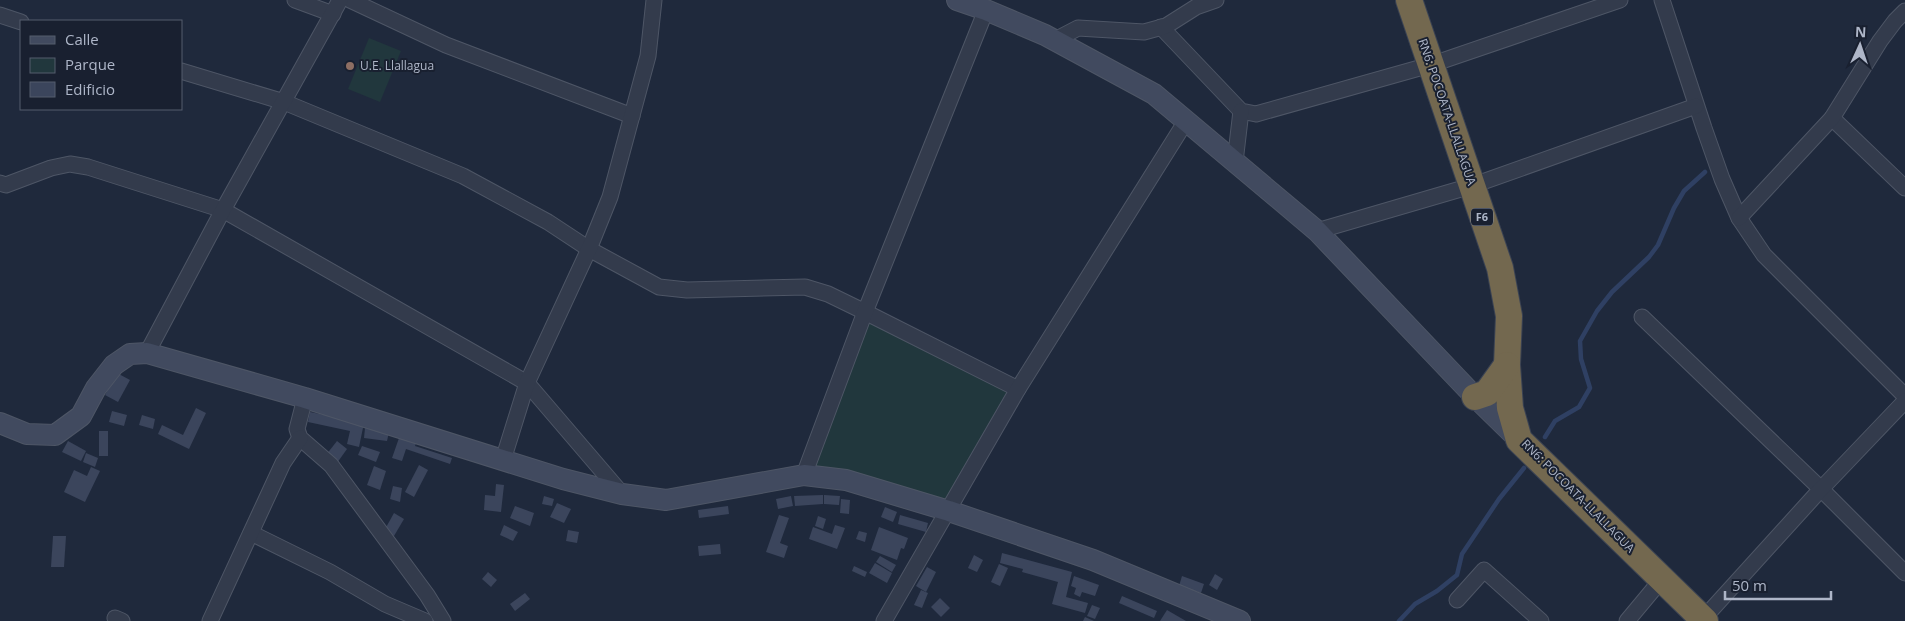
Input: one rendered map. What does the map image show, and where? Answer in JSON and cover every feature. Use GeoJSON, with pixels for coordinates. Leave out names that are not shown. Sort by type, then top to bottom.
{"type":"FeatureCollection","features":[{"type":"Feature","properties":{"kind":"highway","name":"RN6: POCOATA-LLALLAGUA"},"geometry":{"type":"LineString","coordinates":[[1409,0],[1500,268],[1508,316],[1507,365],[1510,408],[1520,440],[1704,620]]}},
{"type":"Feature","properties":{"kind":"highway"},"geometry":{"type":"LineString","coordinates":[[1475,397],[1487,393],[1507,365]]}},
{"type":"Feature","properties":{"kind":"street"},"geometry":{"type":"LineString","coordinates":[[147,353],[223,210],[337,7],[295,0]]}},
{"type":"Feature","properties":{"kind":"street"},"geometry":{"type":"LineString","coordinates":[[350,0],[446,45],[632,116]]}},
{"type":"Feature","properties":{"kind":"street"},"geometry":{"type":"LineString","coordinates":[[503,460],[527,383],[589,249],[610,197],[648,56],[654,0]]}},
{"type":"Feature","properties":{"kind":"street"},"geometry":{"type":"LineString","coordinates":[[957,0],[986,10],[1055,40],[1154,94],[1317,231],[1475,397],[1520,440]]}},
{"type":"Feature","properties":{"kind":"street"},"geometry":{"type":"LineString","coordinates":[[1055,40],[1078,28],[1144,32],[1161,27],[1183,7],[1196,6],[1216,0]]}},
{"type":"Feature","properties":{"kind":"street"},"geometry":{"type":"LineString","coordinates":[[1161,27],[1241,111],[1256,114],[1430,64],[1620,0]]}},
{"type":"Feature","properties":{"kind":"street"},"geometry":{"type":"LineString","coordinates":[[1662,0],[1696,106],[1722,179],[1739,218],[1764,255],[1905,396]]}},
{"type":"Feature","properties":{"kind":"street"},"geometry":{"type":"LineString","coordinates":[[804,475],[866,312],[986,10]]}},
{"type":"Feature","properties":{"kind":"street"},"geometry":{"type":"LineString","coordinates":[[0,16],[20,22]]}},
{"type":"Feature","properties":{"kind":"street"},"geometry":{"type":"LineString","coordinates":[[1739,218],[1832,118],[1880,41],[1902,21]]}},
{"type":"Feature","properties":{"kind":"street"},"geometry":{"type":"LineString","coordinates":[[182,71],[284,102],[463,176],[548,222],[589,249],[659,286],[687,290],[805,287],[828,294],[866,312],[1018,389]]}},
{"type":"Feature","properties":{"kind":"street"},"geometry":{"type":"LineString","coordinates":[[1317,231],[1471,186],[1696,106]]}},
{"type":"Feature","properties":{"kind":"street"},"geometry":{"type":"LineString","coordinates":[[1235,162],[1241,111]]}},
{"type":"Feature","properties":{"kind":"street"},"geometry":{"type":"LineString","coordinates":[[1832,118],[1905,188]]}},
{"type":"Feature","properties":{"kind":"street"},"geometry":{"type":"LineString","coordinates":[[884,621],[949,512],[1018,389],[1186,121]]}},
{"type":"Feature","properties":{"kind":"street"},"geometry":{"type":"LineString","coordinates":[[0,183],[6,185],[51,168],[70,164],[88,167],[223,210],[527,383],[622,494]]}},
{"type":"Feature","properties":{"kind":"street"},"geometry":{"type":"LineString","coordinates":[[1642,317],[1821,489],[1905,573]]}},
{"type":"Feature","properties":{"kind":"street"},"geometry":{"type":"LineString","coordinates":[[0,422],[27,434],[55,435],[81,416],[96,388],[114,365],[130,354],[147,353],[304,398],[563,479],[622,494],[666,500],[804,475],[846,480],[1093,560],[1240,621]]}},
{"type":"Feature","properties":{"kind":"street"},"geometry":{"type":"LineString","coordinates":[[304,398],[298,420],[297,430],[300,438],[332,465],[444,621]]}},
{"type":"Feature","properties":{"kind":"street"},"geometry":{"type":"LineString","coordinates":[[1704,620],[1821,489],[1905,401]]}},
{"type":"Feature","properties":{"kind":"street"},"geometry":{"type":"LineString","coordinates":[[210,621],[283,464],[300,438]]}},
{"type":"Feature","properties":{"kind":"street"},"geometry":{"type":"LineString","coordinates":[[250,532],[330,572],[386,604],[425,621]]}},
{"type":"Feature","properties":{"kind":"street"},"geometry":{"type":"LineString","coordinates":[[1457,600],[1484,570],[1541,621]]}},
{"type":"Feature","properties":{"kind":"street"},"geometry":{"type":"LineString","coordinates":[[1627,621],[1662,579]]}},
{"type":"Feature","properties":{"kind":"green space"},"geometry":{"type":"Polygon","coordinates":[[[369,38],[401,51],[380,102],[348,89],[369,38]]]}},
{"type":"Feature","properties":{"kind":"green space"},"geometry":{"type":"Polygon","coordinates":[[[865,312],[1018,389],[949,511],[804,475],[865,312]]]}},
{"type":"Feature","properties":{"kind":"building"},"geometry":{"type":"Polygon","coordinates":[[[117,373],[130,380],[118,402],[105,395],[117,373]]]}},
{"type":"Feature","properties":{"kind":"building"},"geometry":{"type":"Polygon","coordinates":[[[196,408],[206,413],[189,449],[158,434],[162,425],[183,435],[196,408]]]}},
{"type":"Feature","properties":{"kind":"building"},"geometry":{"type":"Polygon","coordinates":[[[112,411],[127,415],[124,426],[109,422],[112,411]]]}},
{"type":"Feature","properties":{"kind":"building"},"geometry":{"type":"Polygon","coordinates":[[[310,412],[364,423],[359,447],[347,444],[350,431],[308,422],[310,412]]]}},
{"type":"Feature","properties":{"kind":"building"},"geometry":{"type":"Polygon","coordinates":[[[142,415],[155,419],[153,429],[139,425],[142,415]]]}},
{"type":"Feature","properties":{"kind":"building"},"geometry":{"type":"Polygon","coordinates":[[[365,428],[389,432],[387,441],[364,438],[365,428]]]}},
{"type":"Feature","properties":{"kind":"building"},"geometry":{"type":"Polygon","coordinates":[[[99,431],[108,431],[108,456],[99,456],[99,431]]]}},
{"type":"Feature","properties":{"kind":"building"},"geometry":{"type":"Polygon","coordinates":[[[399,438],[416,443],[415,446],[452,458],[450,464],[406,449],[402,461],[392,458],[399,438]]]}},
{"type":"Feature","properties":{"kind":"building"},"geometry":{"type":"Polygon","coordinates":[[[68,441],[86,451],[81,461],[62,452],[68,441]]]}},
{"type":"Feature","properties":{"kind":"building"},"geometry":{"type":"Polygon","coordinates":[[[337,441],[347,449],[337,463],[326,455],[337,441]]]}},
{"type":"Feature","properties":{"kind":"building"},"geometry":{"type":"Polygon","coordinates":[[[362,446],[380,452],[376,462],[358,455],[362,446]]]}},
{"type":"Feature","properties":{"kind":"building"},"geometry":{"type":"Polygon","coordinates":[[[86,453],[98,458],[95,467],[83,462],[86,453]]]}},
{"type":"Feature","properties":{"kind":"building"},"geometry":{"type":"Polygon","coordinates":[[[419,465],[428,470],[414,497],[405,492],[419,465]]]}},
{"type":"Feature","properties":{"kind":"building"},"geometry":{"type":"Polygon","coordinates":[[[374,466],[386,471],[380,490],[367,485],[374,466]]]}},
{"type":"Feature","properties":{"kind":"building"},"geometry":{"type":"Polygon","coordinates":[[[91,467],[100,471],[85,502],[64,492],[74,470],[87,476],[91,467]]]}},
{"type":"Feature","properties":{"kind":"building"},"geometry":{"type":"Polygon","coordinates":[[[496,484],[504,485],[501,512],[484,510],[485,495],[495,496],[496,484]]]}},
{"type":"Feature","properties":{"kind":"building"},"geometry":{"type":"Polygon","coordinates":[[[393,486],[402,488],[400,502],[390,499],[393,486]]]}},
{"type":"Feature","properties":{"kind":"building"},"geometry":{"type":"Polygon","coordinates":[[[823,495],[823,504],[795,506],[794,496],[823,495]]]}},
{"type":"Feature","properties":{"kind":"building"},"geometry":{"type":"Polygon","coordinates":[[[824,495],[840,496],[839,505],[824,504],[824,495]]]}},
{"type":"Feature","properties":{"kind":"building"},"geometry":{"type":"Polygon","coordinates":[[[544,496],[554,499],[552,506],[542,504],[544,496]]]}},
{"type":"Feature","properties":{"kind":"building"},"geometry":{"type":"Polygon","coordinates":[[[791,496],[793,506],[778,509],[776,499],[791,496]]]}},
{"type":"Feature","properties":{"kind":"building"},"geometry":{"type":"Polygon","coordinates":[[[841,499],[850,500],[849,514],[840,513],[841,499]]]}},
{"type":"Feature","properties":{"kind":"building"},"geometry":{"type":"Polygon","coordinates":[[[557,503],[571,509],[564,523],[550,517],[557,503]]]}},
{"type":"Feature","properties":{"kind":"building"},"geometry":{"type":"Polygon","coordinates":[[[515,506],[534,513],[530,526],[510,518],[515,506]]]}},
{"type":"Feature","properties":{"kind":"building"},"geometry":{"type":"Polygon","coordinates":[[[728,506],[729,514],[699,518],[698,510],[728,506]]]}},
{"type":"Feature","properties":{"kind":"building"},"geometry":{"type":"Polygon","coordinates":[[[885,507],[897,512],[893,522],[881,517],[885,507]]]}},
{"type":"Feature","properties":{"kind":"building"},"geometry":{"type":"Polygon","coordinates":[[[394,513],[404,519],[394,536],[384,531],[394,513]]]}},
{"type":"Feature","properties":{"kind":"building"},"geometry":{"type":"Polygon","coordinates":[[[779,515],[789,518],[780,543],[788,546],[784,558],[766,552],[779,515]]]}},
{"type":"Feature","properties":{"kind":"building"},"geometry":{"type":"Polygon","coordinates":[[[900,515],[928,523],[926,532],[898,524],[900,515]]]}},
{"type":"Feature","properties":{"kind":"building"},"geometry":{"type":"Polygon","coordinates":[[[818,516],[826,519],[823,529],[815,526],[818,516]]]}},
{"type":"Feature","properties":{"kind":"building"},"geometry":{"type":"Polygon","coordinates":[[[504,525],[518,532],[513,541],[500,535],[504,525]]]}},
{"type":"Feature","properties":{"kind":"building"},"geometry":{"type":"Polygon","coordinates":[[[835,525],[845,528],[837,549],[809,539],[813,527],[832,534],[835,525]]]}},
{"type":"Feature","properties":{"kind":"building"},"geometry":{"type":"Polygon","coordinates":[[[879,527],[908,538],[904,549],[901,548],[897,560],[871,550],[879,527]]]}},
{"type":"Feature","properties":{"kind":"building"},"geometry":{"type":"Polygon","coordinates":[[[568,530],[579,532],[577,543],[566,541],[568,530]]]}},
{"type":"Feature","properties":{"kind":"building"},"geometry":{"type":"Polygon","coordinates":[[[859,531],[867,533],[865,542],[856,539],[859,531]]]}},
{"type":"Feature","properties":{"kind":"building"},"geometry":{"type":"Polygon","coordinates":[[[53,536],[66,536],[64,567],[51,567],[53,536]]]}},
{"type":"Feature","properties":{"kind":"building"},"geometry":{"type":"Polygon","coordinates":[[[720,544],[721,554],[699,556],[698,546],[720,544]]]}},
{"type":"Feature","properties":{"kind":"building"},"geometry":{"type":"Polygon","coordinates":[[[1002,553],[1072,572],[1066,597],[1088,603],[1085,613],[1052,604],[1058,582],[1022,572],[1023,569],[1000,563],[1002,553]]]}},
{"type":"Feature","properties":{"kind":"building"},"geometry":{"type":"Polygon","coordinates":[[[974,555],[983,560],[977,572],[968,568],[974,555]]]}},
{"type":"Feature","properties":{"kind":"building"},"geometry":{"type":"Polygon","coordinates":[[[880,556],[896,565],[892,572],[876,562],[880,556]]]}},
{"type":"Feature","properties":{"kind":"building"},"geometry":{"type":"Polygon","coordinates":[[[875,563],[892,573],[887,583],[869,573],[875,563]]]}},
{"type":"Feature","properties":{"kind":"building"},"geometry":{"type":"Polygon","coordinates":[[[999,564],[1008,568],[1000,586],[991,582],[999,564]]]}},
{"type":"Feature","properties":{"kind":"building"},"geometry":{"type":"Polygon","coordinates":[[[854,566],[867,572],[865,577],[852,571],[854,566]]]}},
{"type":"Feature","properties":{"kind":"building"},"geometry":{"type":"Polygon","coordinates":[[[927,567],[936,572],[926,592],[916,586],[927,567]]]}},
{"type":"Feature","properties":{"kind":"building"},"geometry":{"type":"Polygon","coordinates":[[[488,572],[497,580],[491,587],[482,579],[488,572]]]}},
{"type":"Feature","properties":{"kind":"building"},"geometry":{"type":"Polygon","coordinates":[[[1215,574],[1223,579],[1217,590],[1209,585],[1215,574]]]}},
{"type":"Feature","properties":{"kind":"building"},"geometry":{"type":"Polygon","coordinates":[[[1074,576],[1099,585],[1095,596],[1082,592],[1080,597],[1074,594],[1076,588],[1071,586],[1074,576]]]}},
{"type":"Feature","properties":{"kind":"building"},"geometry":{"type":"Polygon","coordinates":[[[1182,576],[1204,584],[1201,593],[1179,586],[1182,576]]]}},
{"type":"Feature","properties":{"kind":"building"},"geometry":{"type":"Polygon","coordinates":[[[921,590],[928,593],[922,608],[914,605],[921,590]]]}},
{"type":"Feature","properties":{"kind":"building"},"geometry":{"type":"Polygon","coordinates":[[[525,593],[530,599],[515,611],[510,604],[525,593]]]}},
{"type":"Feature","properties":{"kind":"building"},"geometry":{"type":"Polygon","coordinates":[[[1122,596],[1157,611],[1154,618],[1119,603],[1122,596]]]}},
{"type":"Feature","properties":{"kind":"building"},"geometry":{"type":"Polygon","coordinates":[[[940,598],[950,608],[941,617],[931,607],[940,598]]]}},
{"type":"Feature","properties":{"kind":"building"},"geometry":{"type":"Polygon","coordinates":[[[1092,605],[1100,608],[1095,619],[1087,616],[1092,605]]]}},
{"type":"Feature","properties":{"kind":"building"},"geometry":{"type":"Polygon","coordinates":[[[1167,610],[1186,621],[1160,621],[1167,610]]]}},
{"type":"Feature","properties":{"kind":"building"},"geometry":{"type":"Polygon","coordinates":[[[1085,617],[1094,621],[1083,621],[1085,617]]]}},
{"type":"Feature","properties":{"kind":"waterway"},"geometry":{"type":"LineString","coordinates":[[1545,437],[1555,421],[1579,407],[1590,388],[1581,359],[1580,341],[1597,311],[1612,292],[1649,257],[1658,245],[1674,208],[1684,191],[1705,172]]}},
{"type":"Feature","properties":{"kind":"waterway"},"geometry":{"type":"LineString","coordinates":[[1399,621],[1415,604],[1437,591],[1457,575],[1462,554],[1499,499],[1524,468]]}},
{"type":"Feature","properties":{"kind":"place","name":"U.E. Llallagua"},"geometry":{"type":"Point","coordinates":[350,66]}}]}
